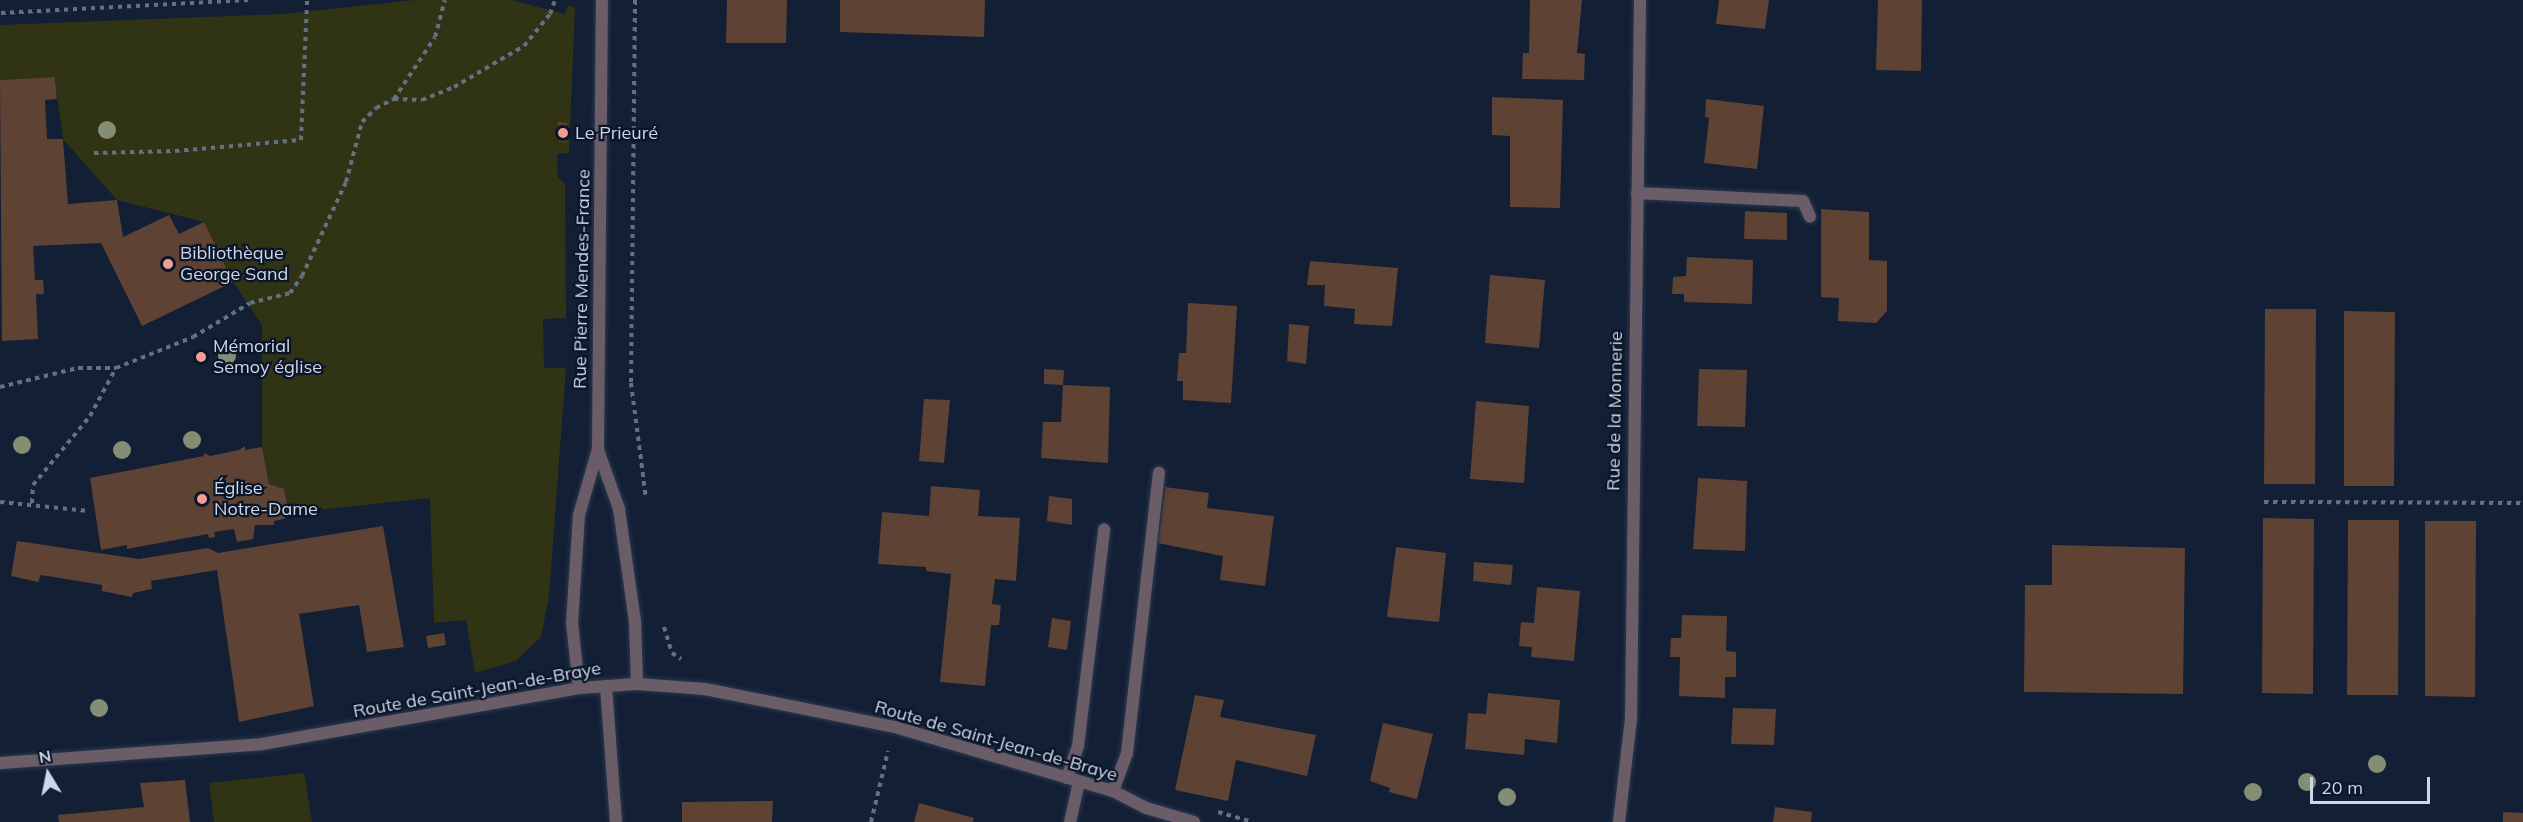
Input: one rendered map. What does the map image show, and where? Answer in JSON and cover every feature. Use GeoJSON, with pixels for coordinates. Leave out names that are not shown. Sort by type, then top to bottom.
{"type":"FeatureCollection","features":[{"type":"Feature","properties":{"kind":"street","name":"Rue Pierre Mendes-France"},"geometry":{"type":"LineString","coordinates":[[579,688],[572,623],[579,515],[598,449],[602,0]]}},
{"type":"Feature","properties":{"kind":"street","name":"Rue de la Monnerie"},"geometry":{"type":"LineString","coordinates":[[1619,822],[1631,719],[1640,0]]}},
{"type":"Feature","properties":{"kind":"street"},"geometry":{"type":"LineString","coordinates":[[1637,193],[1803,201],[1810,217]]}},
{"type":"Feature","properties":{"kind":"street","name":"Rue Pierre Mendes-France"},"geometry":{"type":"LineString","coordinates":[[598,449],[619,509],[635,621],[637,684]]}},
{"type":"Feature","properties":{"kind":"street"},"geometry":{"type":"LineString","coordinates":[[1113,790],[1126,753],[1159,473]]}},
{"type":"Feature","properties":{"kind":"street"},"geometry":{"type":"LineString","coordinates":[[1070,822],[1073,780],[1104,530]]}},
{"type":"Feature","properties":{"kind":"street","name":"Route de Saint-Jean-de-Braye"},"geometry":{"type":"LineString","coordinates":[[0,764],[262,744],[579,688],[637,684],[705,689],[896,727],[1113,790],[1146,808],[1194,822]]}},
{"type":"Feature","properties":{"kind":"street"},"geometry":{"type":"LineString","coordinates":[[606,686],[616,822]]}},
{"type":"Feature","properties":{"kind":"path"},"geometry":{"type":"LineString","coordinates":[[2,13],[249,0]]}},
{"type":"Feature","properties":{"kind":"path"},"geometry":{"type":"LineString","coordinates":[[94,153],[175,151],[300,140],[307,0]]}},
{"type":"Feature","properties":{"kind":"path"},"geometry":{"type":"LineString","coordinates":[[394,99],[435,37],[445,0]]}},
{"type":"Feature","properties":{"kind":"path"},"geometry":{"type":"LineString","coordinates":[[1,385],[32,381],[78,368],[116,368],[193,337],[250,303],[290,293],[302,276],[346,182],[362,122],[376,108],[394,99],[422,100],[454,87],[524,46],[550,14],[555,0]]}},
{"type":"Feature","properties":{"kind":"path"},"geometry":{"type":"LineString","coordinates":[[635,0],[631,383],[647,501]]}},
{"type":"Feature","properties":{"kind":"path"},"geometry":{"type":"LineString","coordinates":[[32,503],[33,485],[90,416],[116,368]]}},
{"type":"Feature","properties":{"kind":"path"},"geometry":{"type":"LineString","coordinates":[[0,502],[32,503],[89,511]]}},
{"type":"Feature","properties":{"kind":"path"},"geometry":{"type":"LineString","coordinates":[[2264,502],[2523,503]]}},
{"type":"Feature","properties":{"kind":"path"},"geometry":{"type":"LineString","coordinates":[[662,620],[672,653],[684,662]]}},
{"type":"Feature","properties":{"kind":"path"},"geometry":{"type":"LineString","coordinates":[[871,822],[896,727]]}},
{"type":"Feature","properties":{"kind":"path"},"geometry":{"type":"LineString","coordinates":[[1206,808],[1252,822]]}},
{"type":"Feature","properties":{"kind":"green space"},"geometry":{"type":"Polygon","coordinates":[[[415,0],[511,0],[564,14],[569,5],[575,8],[569,153],[557,154],[558,177],[565,184],[566,318],[543,319],[544,368],[566,368],[549,596],[541,637],[516,661],[475,673],[466,620],[434,623],[430,498],[289,513],[284,489],[269,484],[262,447],[262,325],[233,282],[204,222],[117,200],[63,139],[55,77],[0,80],[0,25],[283,14],[415,0]]]}},
{"type":"Feature","properties":{"kind":"green space"},"geometry":{"type":"Polygon","coordinates":[[[304,773],[312,822],[214,822],[209,783],[304,773]]]}},
{"type":"Feature","properties":{"kind":"building"},"geometry":{"type":"Polygon","coordinates":[[[727,0],[787,0],[786,43],[726,43],[727,0]]]}},
{"type":"Feature","properties":{"kind":"building"},"geometry":{"type":"Polygon","coordinates":[[[840,0],[985,0],[984,37],[840,32],[840,0]]]}},
{"type":"Feature","properties":{"kind":"building"},"geometry":{"type":"Polygon","coordinates":[[[1530,0],[1582,0],[1577,53],[1585,54],[1584,80],[1522,79],[1523,53],[1529,53],[1530,0]]]}},
{"type":"Feature","properties":{"kind":"building"},"geometry":{"type":"Polygon","coordinates":[[[1719,0],[1769,0],[1765,29],[1716,24],[1719,0]]]}},
{"type":"Feature","properties":{"kind":"building"},"geometry":{"type":"Polygon","coordinates":[[[1878,0],[1922,0],[1921,71],[1876,70],[1878,0]]]}},
{"type":"Feature","properties":{"kind":"building"},"geometry":{"type":"Polygon","coordinates":[[[55,77],[57,99],[45,100],[47,139],[63,139],[68,204],[117,200],[123,237],[169,215],[179,234],[204,222],[233,282],[142,326],[101,243],[33,246],[35,280],[43,280],[44,294],[36,294],[38,339],[2,341],[0,80],[55,77]]]}},
{"type":"Feature","properties":{"kind":"building"},"geometry":{"type":"Polygon","coordinates":[[[1492,97],[1563,100],[1560,208],[1510,207],[1510,136],[1492,135],[1492,97]]]}},
{"type":"Feature","properties":{"kind":"building"},"geometry":{"type":"Polygon","coordinates":[[[1706,99],[1764,106],[1757,169],[1704,163],[1709,118],[1705,117],[1706,99]]]}},
{"type":"Feature","properties":{"kind":"building"},"geometry":{"type":"Polygon","coordinates":[[[558,122],[567,123],[567,142],[559,142],[558,122]]]}},
{"type":"Feature","properties":{"kind":"building"},"geometry":{"type":"Polygon","coordinates":[[[1821,209],[1869,212],[1869,260],[1887,261],[1887,311],[1876,323],[1838,321],[1839,298],[1821,297],[1821,209]]]}},
{"type":"Feature","properties":{"kind":"building"},"geometry":{"type":"Polygon","coordinates":[[[1745,211],[1787,213],[1787,240],[1744,239],[1745,211]]]}},
{"type":"Feature","properties":{"kind":"building"},"geometry":{"type":"Polygon","coordinates":[[[1687,257],[1753,260],[1752,304],[1684,302],[1684,294],[1672,294],[1673,277],[1686,276],[1687,257]]]}},
{"type":"Feature","properties":{"kind":"building"},"geometry":{"type":"Polygon","coordinates":[[[1310,261],[1398,268],[1392,326],[1354,324],[1355,309],[1324,306],[1325,285],[1307,285],[1310,261]]]}},
{"type":"Feature","properties":{"kind":"building"},"geometry":{"type":"Polygon","coordinates":[[[1490,275],[1545,280],[1539,348],[1485,343],[1490,275]]]}},
{"type":"Feature","properties":{"kind":"building"},"geometry":{"type":"Polygon","coordinates":[[[1188,303],[1237,306],[1231,403],[1183,400],[1183,381],[1177,381],[1179,353],[1186,353],[1188,303]]]}},
{"type":"Feature","properties":{"kind":"building"},"geometry":{"type":"Polygon","coordinates":[[[2265,309],[2316,309],[2315,484],[2264,484],[2265,309]]]}},
{"type":"Feature","properties":{"kind":"building"},"geometry":{"type":"Polygon","coordinates":[[[2344,311],[2395,312],[2394,486],[2344,486],[2344,311]]]}},
{"type":"Feature","properties":{"kind":"building"},"geometry":{"type":"Polygon","coordinates":[[[1289,324],[1309,326],[1306,364],[1287,361],[1289,324]]]}},
{"type":"Feature","properties":{"kind":"building"},"geometry":{"type":"Polygon","coordinates":[[[1044,369],[1064,370],[1063,385],[1044,384],[1044,369]]]}},
{"type":"Feature","properties":{"kind":"building"},"geometry":{"type":"Polygon","coordinates":[[[1699,369],[1747,370],[1745,427],[1697,426],[1699,369]]]}},
{"type":"Feature","properties":{"kind":"building"},"geometry":{"type":"Polygon","coordinates":[[[1063,385],[1110,387],[1108,463],[1041,458],[1043,422],[1061,422],[1063,385]]]}},
{"type":"Feature","properties":{"kind":"building"},"geometry":{"type":"Polygon","coordinates":[[[924,399],[950,400],[944,463],[919,461],[924,399]]]}},
{"type":"Feature","properties":{"kind":"building"},"geometry":{"type":"Polygon","coordinates":[[[1476,401],[1529,406],[1524,483],[1470,479],[1476,401]]]}},
{"type":"Feature","properties":{"kind":"building","name":"Église Notre-Dame"},"geometry":{"type":"Polygon","coordinates":[[[245,446],[245,450],[262,447],[269,484],[284,489],[289,513],[284,519],[274,521],[274,525],[255,525],[253,539],[237,542],[234,529],[214,532],[215,537],[209,538],[208,534],[127,549],[127,545],[101,550],[90,478],[204,456],[204,453],[210,456],[239,450],[245,446]]]}},
{"type":"Feature","properties":{"kind":"building"},"geometry":{"type":"Polygon","coordinates":[[[1698,478],[1747,481],[1745,551],[1693,549],[1698,478]]]}},
{"type":"Feature","properties":{"kind":"building"},"geometry":{"type":"Polygon","coordinates":[[[931,486],[980,490],[978,516],[1020,518],[1016,581],[995,579],[992,604],[1001,605],[999,625],[991,625],[985,686],[940,682],[951,574],[926,571],[926,567],[878,564],[882,512],[929,516],[931,486]]]}},
{"type":"Feature","properties":{"kind":"building"},"geometry":{"type":"Polygon","coordinates":[[[1165,487],[1209,493],[1207,508],[1274,516],[1265,586],[1220,580],[1223,556],[1158,543],[1165,487]]]}},
{"type":"Feature","properties":{"kind":"building"},"geometry":{"type":"Polygon","coordinates":[[[1049,496],[1072,499],[1072,525],[1047,521],[1049,496]]]}},
{"type":"Feature","properties":{"kind":"building"},"geometry":{"type":"Polygon","coordinates":[[[2263,518],[2314,519],[2313,694],[2262,693],[2263,518]]]}},
{"type":"Feature","properties":{"kind":"building"},"geometry":{"type":"Polygon","coordinates":[[[2348,520],[2399,520],[2398,695],[2347,695],[2348,520]]]}},
{"type":"Feature","properties":{"kind":"building"},"geometry":{"type":"Polygon","coordinates":[[[2425,521],[2476,521],[2475,697],[2425,696],[2425,521]]]}},
{"type":"Feature","properties":{"kind":"building"},"geometry":{"type":"Polygon","coordinates":[[[383,526],[404,647],[367,652],[359,605],[299,614],[314,706],[239,722],[217,570],[151,581],[152,589],[133,593],[132,597],[102,591],[102,585],[41,575],[38,582],[11,576],[17,541],[139,559],[208,548],[218,553],[383,526]]]}},
{"type":"Feature","properties":{"kind":"building"},"geometry":{"type":"Polygon","coordinates":[[[2052,545],[2185,548],[2183,694],[2024,692],[2025,585],[2052,585],[2052,545]]]}},
{"type":"Feature","properties":{"kind":"building"},"geometry":{"type":"Polygon","coordinates":[[[1396,547],[1446,553],[1439,622],[1387,617],[1396,547]]]}},
{"type":"Feature","properties":{"kind":"building"},"geometry":{"type":"Polygon","coordinates":[[[1474,562],[1513,565],[1511,585],[1473,581],[1474,562]]]}},
{"type":"Feature","properties":{"kind":"building"},"geometry":{"type":"Polygon","coordinates":[[[1537,587],[1580,591],[1574,661],[1531,657],[1532,647],[1519,646],[1521,622],[1534,623],[1537,587]]]}},
{"type":"Feature","properties":{"kind":"building"},"geometry":{"type":"Polygon","coordinates":[[[1682,615],[1727,616],[1726,651],[1736,652],[1736,677],[1725,677],[1725,698],[1679,696],[1680,657],[1670,657],[1671,638],[1681,638],[1682,615]]]}},
{"type":"Feature","properties":{"kind":"building"},"geometry":{"type":"Polygon","coordinates":[[[1052,618],[1071,621],[1067,650],[1048,647],[1052,618]]]}},
{"type":"Feature","properties":{"kind":"building"},"geometry":{"type":"Polygon","coordinates":[[[444,633],[446,645],[428,648],[426,636],[444,633]]]}},
{"type":"Feature","properties":{"kind":"building"},"geometry":{"type":"Polygon","coordinates":[[[1488,693],[1560,700],[1557,743],[1525,739],[1524,755],[1465,749],[1468,713],[1486,714],[1488,693]]]}},
{"type":"Feature","properties":{"kind":"building"},"geometry":{"type":"Polygon","coordinates":[[[1195,695],[1224,700],[1220,717],[1316,735],[1307,776],[1236,760],[1228,801],[1175,790],[1195,695]]]}},
{"type":"Feature","properties":{"kind":"building"},"geometry":{"type":"Polygon","coordinates":[[[1733,708],[1776,709],[1774,745],[1731,744],[1733,708]]]}},
{"type":"Feature","properties":{"kind":"building"},"geometry":{"type":"Polygon","coordinates":[[[1383,723],[1433,734],[1417,799],[1389,792],[1390,788],[1370,781],[1383,723]]]}},
{"type":"Feature","properties":{"kind":"building"},"geometry":{"type":"Polygon","coordinates":[[[185,780],[190,822],[59,822],[58,815],[144,807],[140,783],[185,780]]]}},
{"type":"Feature","properties":{"kind":"building"},"geometry":{"type":"Polygon","coordinates":[[[773,801],[772,822],[682,822],[682,802],[773,801]]]}},
{"type":"Feature","properties":{"kind":"building"},"geometry":{"type":"Polygon","coordinates":[[[919,803],[974,818],[973,822],[914,822],[919,803]]]}},
{"type":"Feature","properties":{"kind":"building"},"geometry":{"type":"Polygon","coordinates":[[[1775,807],[1812,812],[1811,822],[1773,822],[1775,807]]]}},
{"type":"Feature","properties":{"kind":"building"},"geometry":{"type":"Polygon","coordinates":[[[2503,812],[2523,813],[2523,822],[2503,822],[2503,812]]]}},
{"type":"Feature","properties":{"kind":"place","name":"Le Prieuré"},"geometry":{"type":"Point","coordinates":[563,133]}},
{"type":"Feature","properties":{"kind":"place","name":"Bibliothèque George Sand"},"geometry":{"type":"Point","coordinates":[168,264]}},
{"type":"Feature","properties":{"kind":"place","name":"Mémorial Semoy église"},"geometry":{"type":"Point","coordinates":[201,357]}},
{"type":"Feature","properties":{"kind":"place","name":"Église Notre-Dame"},"geometry":{"type":"Point","coordinates":[202,499]}}]}
